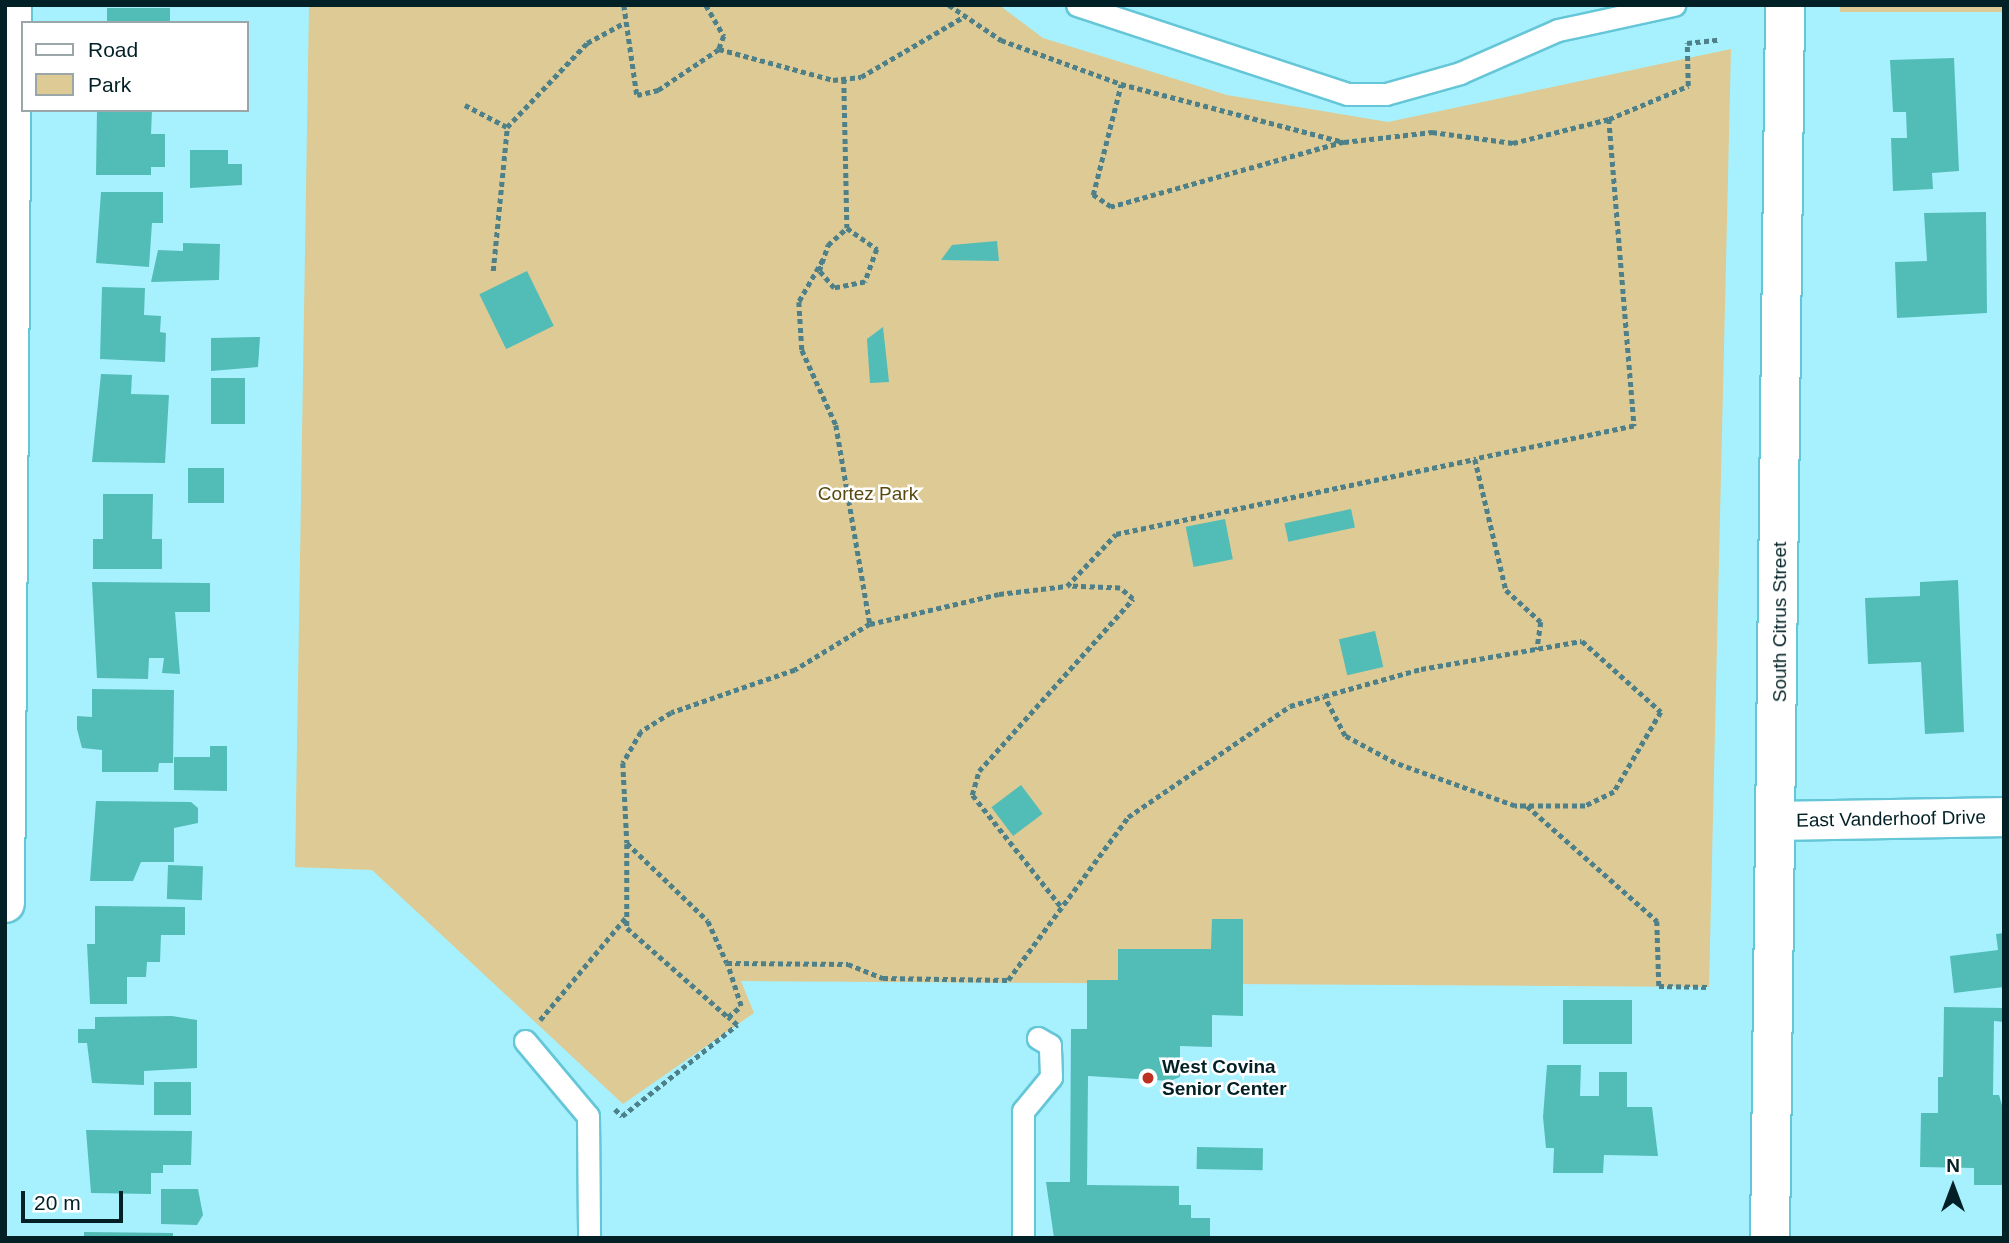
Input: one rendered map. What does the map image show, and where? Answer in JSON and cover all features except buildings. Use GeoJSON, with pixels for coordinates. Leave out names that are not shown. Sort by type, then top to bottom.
{"type":"FeatureCollection","features":[{"type":"Feature","properties":{"kind":"main road"},"geometry":{"type":"LineString","coordinates":[[5,903],[12,5]]}},
{"type":"Feature","properties":{"kind":"main road","name":"South Citrus Street"},"geometry":{"type":"LineString","coordinates":[[1770,1238],[1778,821],[1785,5]]}},
{"type":"Feature","properties":{"kind":"main road","name":"East Vanderhoof Drive"},"geometry":{"type":"LineString","coordinates":[[1778,821],[2004,817]]}},
{"type":"Feature","properties":{"kind":"lane"},"geometry":{"type":"LineString","coordinates":[[1077,5],[1347,94],[1386,94],[1460,73],[1558,30],[1674,5]]}},
{"type":"Feature","properties":{"kind":"lane"},"geometry":{"type":"LineString","coordinates":[[530,1034],[587,1116],[589,1238]]}},
{"type":"Feature","properties":{"kind":"lane"},"geometry":{"type":"LineString","coordinates":[[1023,1238],[1023,1111],[1051,1077],[1050,1045],[1038,1038]]}},
{"type":"Feature","properties":{"kind":"path"},"geometry":{"type":"LineString","coordinates":[[624,5],[624,23],[637,95],[659,90],[719,49],[724,36],[706,5]]}},
{"type":"Feature","properties":{"kind":"path"},"geometry":{"type":"LineString","coordinates":[[949,5],[1001,40],[1121,85],[1344,142]]}},
{"type":"Feature","properties":{"kind":"path"},"geometry":{"type":"LineString","coordinates":[[719,49],[844,79],[861,76],[965,16]]}},
{"type":"Feature","properties":{"kind":"path"},"geometry":{"type":"LineString","coordinates":[[493,271],[507,127],[587,43],[624,23]]}},
{"type":"Feature","properties":{"kind":"path"},"geometry":{"type":"LineString","coordinates":[[1121,85],[1093,195],[1111,207],[1344,142],[1432,132],[1513,143],[1609,120],[1688,86],[1687,43],[1718,40]]}},
{"type":"Feature","properties":{"kind":"path"},"geometry":{"type":"LineString","coordinates":[[844,79],[847,228],[828,245],[819,271],[834,288],[865,282],[877,249],[847,228]]}},
{"type":"Feature","properties":{"kind":"path"},"geometry":{"type":"LineString","coordinates":[[465,105],[507,127]]}},
{"type":"Feature","properties":{"kind":"path"},"geometry":{"type":"LineString","coordinates":[[1067,586],[1116,534],[1634,426],[1609,120]]}},
{"type":"Feature","properties":{"kind":"path"},"geometry":{"type":"LineString","coordinates":[[823,260],[799,302],[802,351],[836,425],[870,624]]}},
{"type":"Feature","properties":{"kind":"path"},"geometry":{"type":"LineString","coordinates":[[1475,459],[1506,590],[1541,622],[1537,650]]}},
{"type":"Feature","properties":{"kind":"path"},"geometry":{"type":"LineString","coordinates":[[612,1106],[622,1116],[737,1025],[627,928],[623,763],[641,732],[671,713],[795,670],[870,624],[999,594],[1067,586],[1119,588],[1133,599],[979,771],[972,796],[1060,906]]}},
{"type":"Feature","properties":{"kind":"path"},"geometry":{"type":"LineString","coordinates":[[727,963],[848,964],[883,978],[1008,980],[1128,817],[1290,706],[1324,696],[1421,669],[1582,641],[1661,712],[1614,792],[1585,806],[1527,806],[1395,763],[1345,736],[1324,696]]}},
{"type":"Feature","properties":{"kind":"path"},"geometry":{"type":"LineString","coordinates":[[1527,806],[1657,921],[1659,986],[1709,987]]}},
{"type":"Feature","properties":{"kind":"path"},"geometry":{"type":"LineString","coordinates":[[626,844],[708,921],[727,963],[741,1006],[728,1017]]}},
{"type":"Feature","properties":{"kind":"path"},"geometry":{"type":"LineString","coordinates":[[530,1034],[627,916]]}},
{"type":"Feature","properties":{"kind":"green space","name":"Cortez Park"},"geometry":{"type":"Polygon","coordinates":[[[309,5],[999,5],[1043,38],[1227,95],[1388,122],[1731,49],[1709,987],[741,981],[754,1013],[623,1104],[372,870],[295,867],[309,5]]]}},
{"type":"Feature","properties":{"kind":"green space"},"geometry":{"type":"Polygon","coordinates":[[[1840,5],[2004,5],[2004,12],[1840,12],[1840,5]]]}},
{"type":"Feature","properties":{"kind":"place","name":"West Covina Senior Center"},"geometry":{"type":"Point","coordinates":[1148,1078]}}]}
